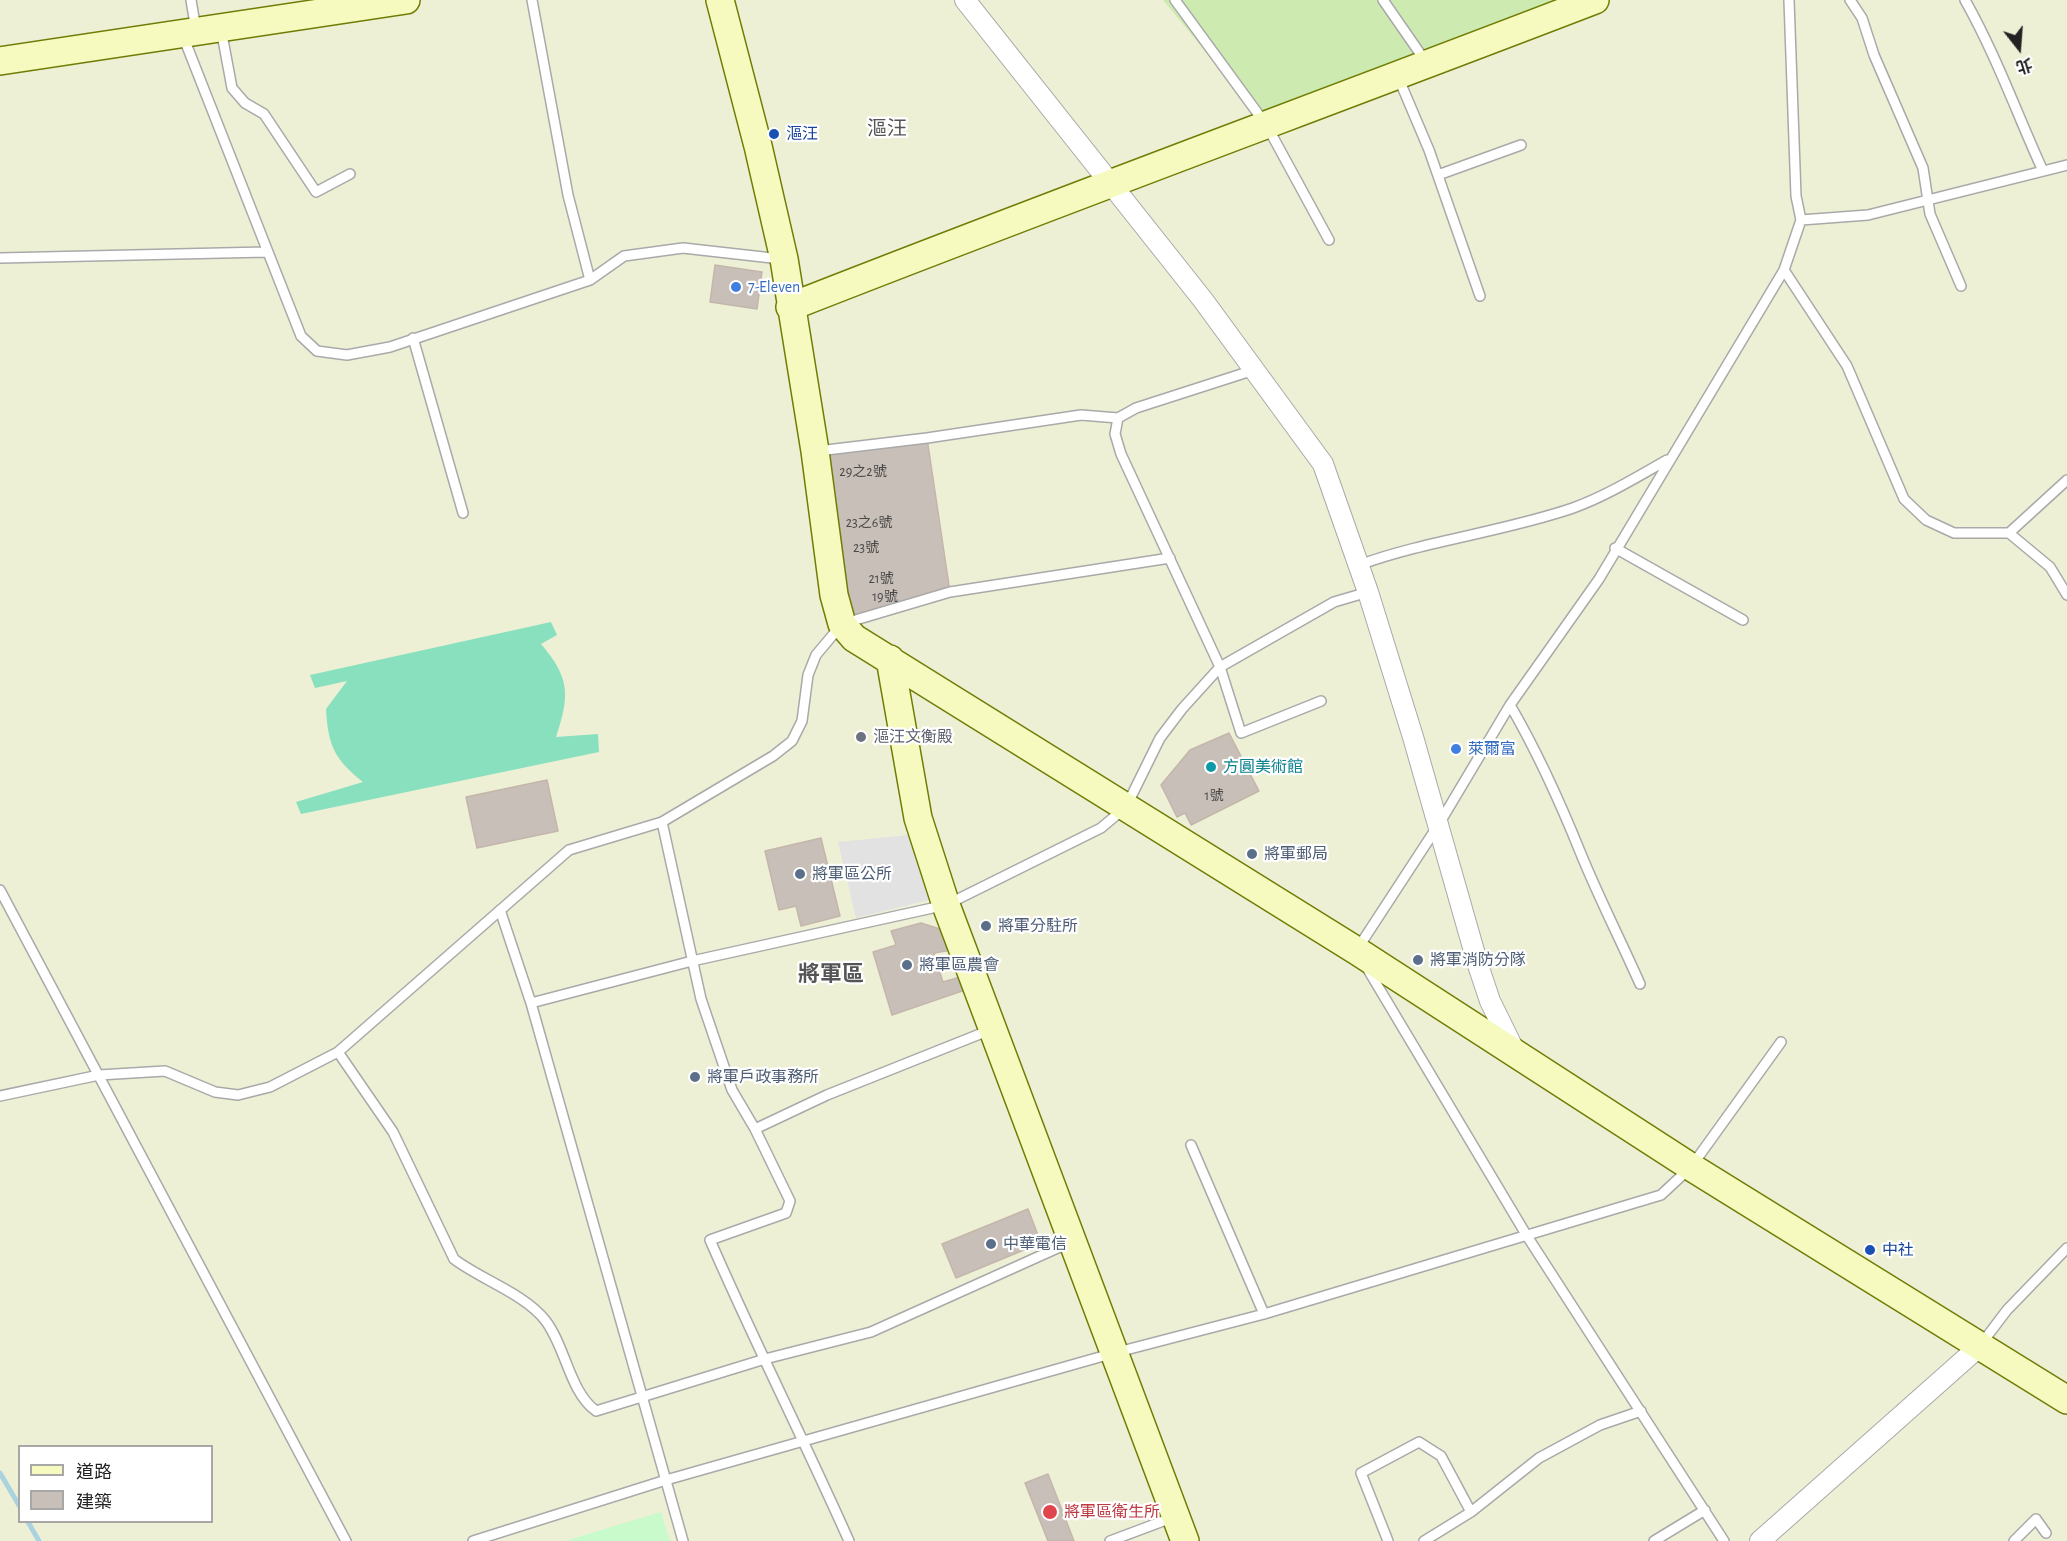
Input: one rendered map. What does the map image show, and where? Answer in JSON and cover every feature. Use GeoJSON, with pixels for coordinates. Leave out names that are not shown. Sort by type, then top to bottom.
{"type":"FeatureCollection","features":[{"type":"Feature","properties":{"kind":"street"},"geometry":{"type":"LineString","coordinates":[[0,61],[406,0]]}},
{"type":"Feature","properties":{"kind":"street"},"geometry":{"type":"LineString","coordinates":[[720,0],[758,146],[784,259],[815,452],[834,595],[842,624],[854,638],[1357,951],[1691,1167],[2067,1400]]}},
{"type":"Feature","properties":{"kind":"street"},"geometry":{"type":"LineString","coordinates":[[965,0],[1257,369],[1323,464],[1368,592],[1490,1000],[1515,1052]]}},
{"type":"Feature","properties":{"kind":"street"},"geometry":{"type":"LineString","coordinates":[[790,307],[1595,0]]}},
{"type":"Feature","properties":{"kind":"street"},"geometry":{"type":"LineString","coordinates":[[890,659],[918,818],[946,905],[1180,1529]]}},
{"type":"Feature","properties":{"kind":"street"},"geometry":{"type":"LineString","coordinates":[[1760,1541],[1980,1345]]}},
{"type":"Feature","properties":{"kind":"lane"},"geometry":{"type":"LineString","coordinates":[[191,0],[266,252],[301,336],[317,351],[346,355],[390,347],[590,280],[624,256],[684,248],[784,259]]}},
{"type":"Feature","properties":{"kind":"lane"},"geometry":{"type":"LineString","coordinates":[[532,0],[567,195],[590,280]]}},
{"type":"Feature","properties":{"kind":"lane"},"geometry":{"type":"LineString","coordinates":[[1175,0],[1267,126],[1329,240]]}},
{"type":"Feature","properties":{"kind":"lane"},"geometry":{"type":"LineString","coordinates":[[1383,0],[1428,64]]}},
{"type":"Feature","properties":{"kind":"lane"},"geometry":{"type":"LineString","coordinates":[[1724,1541],[1527,1236],[1357,951],[1439,824],[1510,705],[1599,579],[1615,548],[1784,270],[1801,220],[1796,196],[1788,0]]}},
{"type":"Feature","properties":{"kind":"lane"},"geometry":{"type":"LineString","coordinates":[[1850,0],[1862,18],[1874,55],[1923,168],[1930,214],[1961,286]]}},
{"type":"Feature","properties":{"kind":"lane"},"geometry":{"type":"LineString","coordinates":[[1965,0],[1988,42],[2008,95],[2043,171]]}},
{"type":"Feature","properties":{"kind":"lane"},"geometry":{"type":"LineString","coordinates":[[200,31],[231,88],[244,104],[264,114],[316,192],[350,174]]}},
{"type":"Feature","properties":{"kind":"lane"},"geometry":{"type":"LineString","coordinates":[[1398,77],[1438,175],[1480,296]]}},
{"type":"Feature","properties":{"kind":"lane"},"geometry":{"type":"LineString","coordinates":[[1438,175],[1521,145]]}},
{"type":"Feature","properties":{"kind":"lane"},"geometry":{"type":"LineString","coordinates":[[1801,220],[1868,215],[2067,165]]}},
{"type":"Feature","properties":{"kind":"lane"},"geometry":{"type":"LineString","coordinates":[[0,258],[266,252]]}},
{"type":"Feature","properties":{"kind":"lane"},"geometry":{"type":"LineString","coordinates":[[1784,270],[1847,366],[1904,499],[1926,520],[1954,533],[2008,533],[2050,567],[2067,595]]}},
{"type":"Feature","properties":{"kind":"lane"},"geometry":{"type":"LineString","coordinates":[[413,338],[463,513]]}},
{"type":"Feature","properties":{"kind":"lane"},"geometry":{"type":"LineString","coordinates":[[815,452],[1082,415],[1118,418],[1136,408],[1257,369]]}},
{"type":"Feature","properties":{"kind":"lane"},"geometry":{"type":"LineString","coordinates":[[1118,418],[1115,434],[1121,454],[1220,667],[1241,733],[1321,701]]}},
{"type":"Feature","properties":{"kind":"lane"},"geometry":{"type":"LineString","coordinates":[[1359,565],[1392,553],[1572,508],[1614,490],[1668,460]]}},
{"type":"Feature","properties":{"kind":"lane"},"geometry":{"type":"LineString","coordinates":[[2008,533],[2067,480]]}},
{"type":"Feature","properties":{"kind":"lane"},"geometry":{"type":"LineString","coordinates":[[1615,548],[1743,620]]}},
{"type":"Feature","properties":{"kind":"lane"},"geometry":{"type":"LineString","coordinates":[[0,1095],[99,1075],[165,1071],[215,1092],[238,1095],[270,1087],[338,1052],[569,850],[662,822],[773,756],[792,741],[802,721],[808,675],[816,655],[842,624],[950,592],[1170,558]]}},
{"type":"Feature","properties":{"kind":"lane"},"geometry":{"type":"LineString","coordinates":[[531,1003],[692,961],[946,905],[1101,828],[1126,807],[1160,738],[1220,667],[1334,602],[1368,592]]}},
{"type":"Feature","properties":{"kind":"lane"},"geometry":{"type":"LineString","coordinates":[[1510,705],[1539,755],[1563,806],[1581,854],[1640,984]]}},
{"type":"Feature","properties":{"kind":"lane"},"geometry":{"type":"LineString","coordinates":[[662,822],[701,999],[732,1090],[790,1201],[786,1213],[710,1240],[748,1328],[804,1440],[849,1541]]}},
{"type":"Feature","properties":{"kind":"lane"},"geometry":{"type":"LineString","coordinates":[[0,890],[346,1541]]}},
{"type":"Feature","properties":{"kind":"lane"},"geometry":{"type":"LineString","coordinates":[[500,910],[531,1003],[683,1541]]}},
{"type":"Feature","properties":{"kind":"lane"},"geometry":{"type":"LineString","coordinates":[[754,1129],[827,1095],[993,1029]]}},
{"type":"Feature","properties":{"kind":"lane"},"geometry":{"type":"LineString","coordinates":[[472,1541],[666,1480],[1114,1353],[1264,1314],[1661,1195],[1691,1167],[1781,1042]]}},
{"type":"Feature","properties":{"kind":"lane"},"geometry":{"type":"LineString","coordinates":[[338,1052],[393,1132],[454,1259],[470,1271],[496,1282],[544,1318],[562,1348],[585,1402],[596,1411],[765,1359],[872,1332],[1073,1241]]}},
{"type":"Feature","properties":{"kind":"lane"},"geometry":{"type":"LineString","coordinates":[[1191,1145],[1264,1314]]}},
{"type":"Feature","properties":{"kind":"lane"},"geometry":{"type":"LineString","coordinates":[[1980,1345],[2007,1310],[2067,1248]]}},
{"type":"Feature","properties":{"kind":"lane"},"geometry":{"type":"LineString","coordinates":[[1424,1541],[1472,1512],[1539,1458],[1600,1425],[1641,1411]]}},
{"type":"Feature","properties":{"kind":"lane"},"geometry":{"type":"LineString","coordinates":[[1388,1541],[1362,1473],[1419,1442],[1441,1456],[1472,1512]]}},
{"type":"Feature","properties":{"kind":"lane"},"geometry":{"type":"LineString","coordinates":[[1654,1541],[1706,1510]]}},
{"type":"Feature","properties":{"kind":"lane"},"geometry":{"type":"LineString","coordinates":[[2014,1541],[2037,1519],[2046,1533]]}},
{"type":"Feature","properties":{"kind":"lane"},"geometry":{"type":"LineString","coordinates":[[1110,1541],[1180,1529]]}},
{"type":"Feature","properties":{"kind":"green space"},"geometry":{"type":"Polygon","coordinates":[[[0,0],[2067,0],[2067,1541],[0,1541],[0,0]]]}},
{"type":"Feature","properties":{"kind":"green space"},"geometry":{"type":"Polygon","coordinates":[[[1163,0],[1595,0],[1267,126],[1163,0]]]}},
{"type":"Feature","properties":{"kind":"green space"},"geometry":{"type":"Polygon","coordinates":[[[551,622],[557,635],[541,644],[558,667],[565,688],[564,710],[556,737],[598,734],[599,752],[301,814],[296,802],[363,782],[339,758],[329,732],[326,709],[347,681],[315,688],[310,675],[551,622]]]}},
{"type":"Feature","properties":{"kind":"green space"},"geometry":{"type":"Polygon","coordinates":[[[661,1512],[670,1541],[568,1541],[568,1540],[661,1512]]]}},
{"type":"Feature","properties":{"kind":"shaded area"},"geometry":{"type":"Polygon","coordinates":[[[908,835],[929,900],[856,918],[838,842],[908,835]]]}},
{"type":"Feature","properties":{"kind":"building","name":"7-Eleven"},"geometry":{"type":"Polygon","coordinates":[[[715,265],[762,272],[757,309],[710,302],[715,265]]]}},
{"type":"Feature","properties":{"kind":"building"},"geometry":{"type":"Polygon","coordinates":[[[927,438],[950,592],[842,624],[815,451],[927,438]]]}},
{"type":"Feature","properties":{"kind":"building","name":"方圓美術館"},"geometry":{"type":"Polygon","coordinates":[[[1229,733],[1259,791],[1191,825],[1185,813],[1177,817],[1161,785],[1190,750],[1229,733]]]}},
{"type":"Feature","properties":{"kind":"building"},"geometry":{"type":"Polygon","coordinates":[[[547,780],[558,831],[477,848],[466,797],[547,780]]]}},
{"type":"Feature","properties":{"kind":"building","name":"將軍區公所"},"geometry":{"type":"Polygon","coordinates":[[[821,838],[840,916],[801,926],[796,906],[779,910],[765,851],[821,838]]]}},
{"type":"Feature","properties":{"kind":"building","name":"將軍區農會"},"geometry":{"type":"Polygon","coordinates":[[[921,923],[946,931],[952,950],[934,953],[943,982],[960,977],[965,990],[892,1015],[873,952],[896,945],[891,931],[921,923]]]}},
{"type":"Feature","properties":{"kind":"building","name":"中華電信"},"geometry":{"type":"Polygon","coordinates":[[[1028,1209],[1041,1243],[956,1278],[942,1244],[1028,1209]]]}},
{"type":"Feature","properties":{"kind":"building","name":"將軍區衛生所"},"geometry":{"type":"Polygon","coordinates":[[[1048,1474],[1074,1541],[1048,1541],[1025,1483],[1048,1474]]]}},
{"type":"Feature","properties":{"kind":"waterway"},"geometry":{"type":"LineString","coordinates":[[0,1473],[18,1504]]}},
{"type":"Feature","properties":{"kind":"waterway"},"geometry":{"type":"LineString","coordinates":[[29,1523],[39,1541]]}},
{"type":"Feature","properties":{"kind":"place","name":"漚汪"},"geometry":{"type":"Point","coordinates":[774,134]}},
{"type":"Feature","properties":{"kind":"place","name":"7-Eleven"},"geometry":{"type":"Point","coordinates":[736,287]}},
{"type":"Feature","properties":{"kind":"place","name":"漚汪文衡殿"},"geometry":{"type":"Point","coordinates":[861,737]}},
{"type":"Feature","properties":{"kind":"place","name":"萊爾富"},"geometry":{"type":"Point","coordinates":[1456,749]}},
{"type":"Feature","properties":{"kind":"place","name":"方圓美術館"},"geometry":{"type":"Point","coordinates":[1211,767]}},
{"type":"Feature","properties":{"kind":"place","name":"將軍郵局"},"geometry":{"type":"Point","coordinates":[1252,854]}},
{"type":"Feature","properties":{"kind":"place","name":"將軍區公所"},"geometry":{"type":"Point","coordinates":[800,874]}},
{"type":"Feature","properties":{"kind":"place","name":"將軍分駐所"},"geometry":{"type":"Point","coordinates":[986,926]}},
{"type":"Feature","properties":{"kind":"place","name":"將軍消防分隊"},"geometry":{"type":"Point","coordinates":[1418,960]}},
{"type":"Feature","properties":{"kind":"place","name":"將軍區農會"},"geometry":{"type":"Point","coordinates":[907,965]}},
{"type":"Feature","properties":{"kind":"place","name":"將軍戶政事務所"},"geometry":{"type":"Point","coordinates":[695,1077]}},
{"type":"Feature","properties":{"kind":"place","name":"中華電信"},"geometry":{"type":"Point","coordinates":[991,1244]}},
{"type":"Feature","properties":{"kind":"place","name":"中社"},"geometry":{"type":"Point","coordinates":[1870,1250]}},
{"type":"Feature","properties":{"kind":"place","name":"將軍區衛生所"},"geometry":{"type":"Point","coordinates":[1050,1512]}},
{"type":"Feature","properties":{"kind":"district","name":"漚汪"},"geometry":{"type":"Point","coordinates":[887,129]}},
{"type":"Feature","properties":{"kind":"district","name":"將軍區"},"geometry":{"type":"Point","coordinates":[831,974]}}]}
